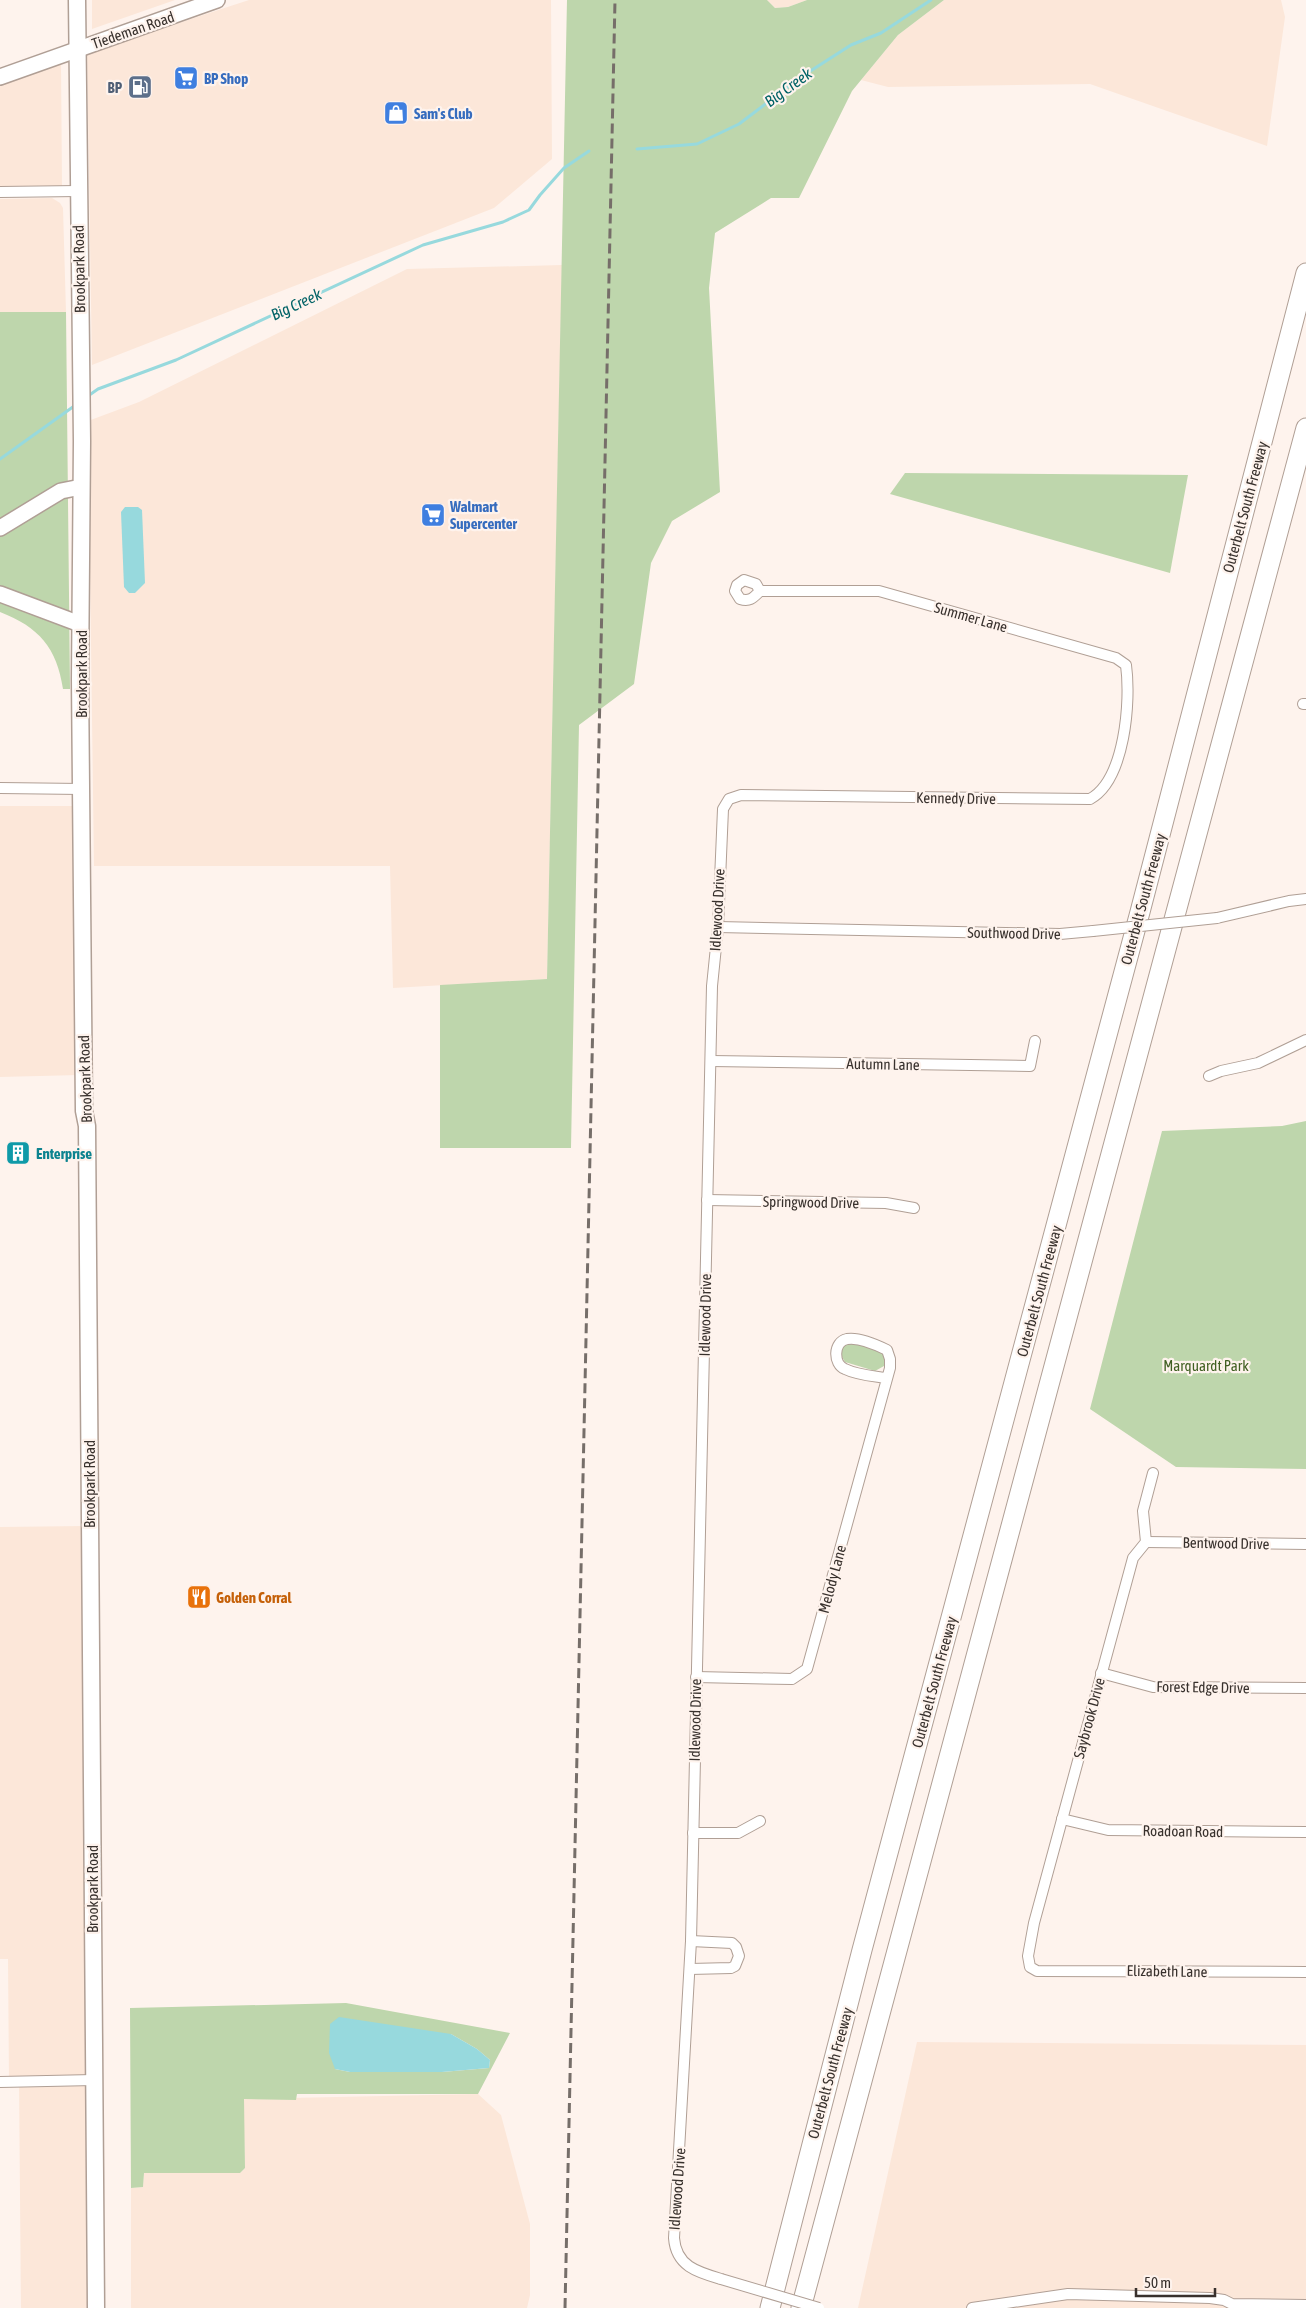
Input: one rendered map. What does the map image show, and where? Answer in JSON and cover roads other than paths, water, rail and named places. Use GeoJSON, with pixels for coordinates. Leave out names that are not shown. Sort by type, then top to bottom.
{"type":"FeatureCollection","features":[{"type":"Feature","properties":{"kind":"highway","name":"Outerbelt South Freeway"},"geometry":{"type":"LineString","coordinates":[[770,2308],[860,1959],[1138,921],[1306,273]]}},
{"type":"Feature","properties":{"kind":"highway"},"geometry":{"type":"LineString","coordinates":[[801,2308],[1306,428]]}},
{"type":"Feature","properties":{"kind":"main road","name":"Brookpark Road"},"geometry":{"type":"LineString","coordinates":[[76,0],[82,442],[80,624],[84,1110],[87,1126],[96,2308]]}},
{"type":"Feature","properties":{"kind":"main road","name":"Tiedeman Road"},"geometry":{"type":"LineString","coordinates":[[0,77],[218,0]]}},
{"type":"Feature","properties":{"kind":"main road"},"geometry":{"type":"LineString","coordinates":[[0,528],[61,491],[81,487]]}},
{"type":"Feature","properties":{"kind":"main road"},"geometry":{"type":"LineString","coordinates":[[0,594],[80,624]]}},
{"type":"Feature","properties":{"kind":"street"},"geometry":{"type":"LineString","coordinates":[[0,192],[78,191]]}},
{"type":"Feature","properties":{"kind":"street","name":"Summer Lane"},"geometry":{"type":"LineString","coordinates":[[760,591],[879,591],[1116,658],[1126,665],[1128,717]]}},
{"type":"Feature","properties":{"kind":"street","name":"Kennedy Drive"},"geometry":{"type":"LineString","coordinates":[[729,799],[741,795],[1090,800],[1102,793],[1110,776],[1125,734],[1128,717]]}},
{"type":"Feature","properties":{"kind":"street"},"geometry":{"type":"LineString","coordinates":[[0,788],[82,789]]}},
{"type":"Feature","properties":{"kind":"street","name":"Idlewood Drive"},"geometry":{"type":"LineString","coordinates":[[729,799],[721,817],[718,927],[712,986],[691,1942],[675,2247],[678,2257],[690,2268],[819,2308]]}},
{"type":"Feature","properties":{"kind":"street","name":"Southwood Drive"},"geometry":{"type":"LineString","coordinates":[[718,927],[1060,934],[1217,918],[1306,899]]}},
{"type":"Feature","properties":{"kind":"street"},"geometry":{"type":"LineString","coordinates":[[1209,1076],[1221,1071],[1258,1064],[1306,1040]]}},
{"type":"Feature","properties":{"kind":"street","name":"Autumn Lane"},"geometry":{"type":"LineString","coordinates":[[711,1061],[1030,1066],[1036,1041]]}},
{"type":"Feature","properties":{"kind":"street","name":"Springwood Drive"},"geometry":{"type":"LineString","coordinates":[[707,1200],[886,1203],[914,1208]]}},
{"type":"Feature","properties":{"kind":"street","name":"Melody Lane"},"geometry":{"type":"LineString","coordinates":[[696,1678],[792,1679],[807,1668],[886,1378],[890,1359],[887,1350],[854,1339],[845,1339],[840,1343],[836,1351],[836,1361],[843,1368],[886,1378]]}},
{"type":"Feature","properties":{"kind":"street"},"geometry":{"type":"LineString","coordinates":[[1146,1542],[1143,1511],[1153,1473]]}},
{"type":"Feature","properties":{"kind":"street","name":"Bentwood Drive"},"geometry":{"type":"LineString","coordinates":[[1146,1542],[1306,1544]]}},
{"type":"Feature","properties":{"kind":"street","name":"Saybrook Drive"},"geometry":{"type":"LineString","coordinates":[[1030,1967],[1028,1956],[1034,1923],[1062,1818],[1133,1558],[1146,1542]]}},
{"type":"Feature","properties":{"kind":"street","name":"Forest Edge Drive"},"geometry":{"type":"LineString","coordinates":[[1102,1673],[1153,1687],[1306,1688]]}},
{"type":"Feature","properties":{"kind":"street","name":"Roadoan Road"},"geometry":{"type":"LineString","coordinates":[[1062,1818],[1108,1830],[1306,1832]]}},
{"type":"Feature","properties":{"kind":"street"},"geometry":{"type":"LineString","coordinates":[[693,1833],[738,1834],[760,1821]]}},
{"type":"Feature","properties":{"kind":"street"},"geometry":{"type":"LineString","coordinates":[[690,1969],[731,1968],[735,1966],[739,1956],[736,1947],[732,1943],[691,1942]]}},
{"type":"Feature","properties":{"kind":"street","name":"Elizabeth Lane"},"geometry":{"type":"LineString","coordinates":[[1030,1967],[1037,1971],[1306,1972]]}},
{"type":"Feature","properties":{"kind":"street"},"geometry":{"type":"LineString","coordinates":[[0,2082],[94,2080]]}},
{"type":"Feature","properties":{"kind":"street"},"geometry":{"type":"LineString","coordinates":[[972,2308],[1068,2294],[1210,2298],[1224,2300],[1232,2306],[1306,2306]]}},
{"type":"Feature","properties":{"kind":"water"},"geometry":{"type":"Polygon","coordinates":[[[125,507],[138,507],[142,510],[145,583],[135,593],[129,593],[124,587],[121,512],[125,507]]]}},
{"type":"Feature","properties":{"kind":"water"},"geometry":{"type":"Polygon","coordinates":[[[339,2017],[451,2034],[477,2049],[490,2060],[489,2068],[442,2072],[350,2072],[335,2069],[329,2053],[330,2024],[339,2017]]]}},
{"type":"Feature","properties":{"kind":"waterway","name":"Big Creek"},"geometry":{"type":"LineString","coordinates":[[637,149],[697,144],[739,124],[801,77],[851,45],[881,33],[931,0]]}},
{"type":"Feature","properties":{"kind":"waterway","name":"Big Creek"},"geometry":{"type":"LineString","coordinates":[[88,396],[98,389],[176,360],[423,245],[503,222],[529,210],[564,168],[589,151]]}},
{"type":"Feature","properties":{"kind":"waterway","name":"Big Creek"},"geometry":{"type":"LineString","coordinates":[[0,459],[77,404]]}},
{"type":"Feature","properties":{"kind":"railway"},"geometry":{"type":"LineString","coordinates":[[565,2308],[615,0]]}},
{"type":"Feature","properties":{"kind":"place","name":"BP Shop"},"geometry":{"type":"Point","coordinates":[186,78]}},
{"type":"Feature","properties":{"kind":"place","name":"BP"},"geometry":{"type":"Point","coordinates":[140,87]}},
{"type":"Feature","properties":{"kind":"place","name":"Sam's Club"},"geometry":{"type":"Point","coordinates":[396,113]}},
{"type":"Feature","properties":{"kind":"place","name":"Walmart Supercenter"},"geometry":{"type":"Point","coordinates":[433,515]}},
{"type":"Feature","properties":{"kind":"place","name":"Enterprise"},"geometry":{"type":"Point","coordinates":[18,1153]}},
{"type":"Feature","properties":{"kind":"place","name":"Golden Corral"},"geometry":{"type":"Point","coordinates":[199,1597]}},
{"type":"Feature","properties":{"kind":"park label","name":"Marquardt Park"},"geometry":{"type":"Point","coordinates":[1206,1365]}}]}
